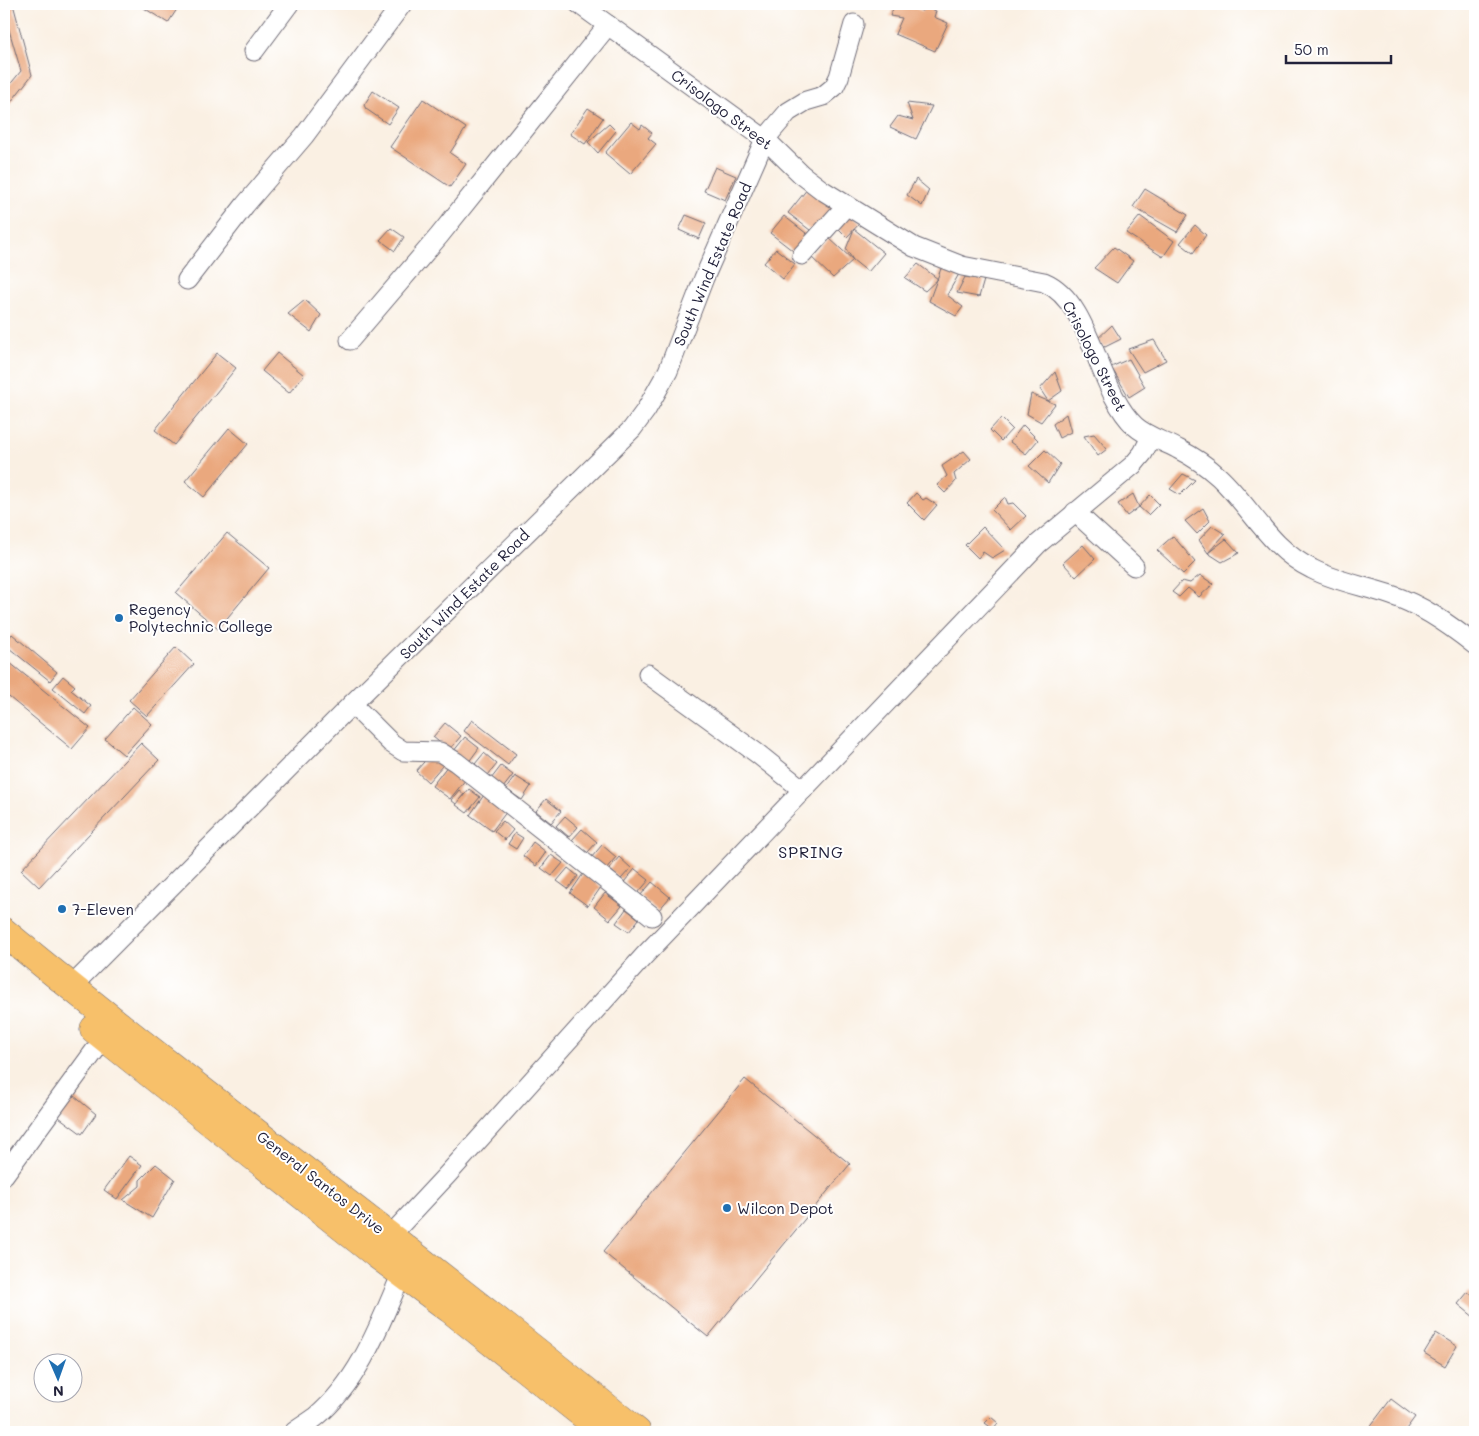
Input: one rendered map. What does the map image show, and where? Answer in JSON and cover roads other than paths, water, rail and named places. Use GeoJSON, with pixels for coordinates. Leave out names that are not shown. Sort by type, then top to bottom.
{"type":"FeatureCollection","features":[{"type":"Feature","properties":{"kind":"highway","name":"General Santos Drive"},"geometry":{"type":"LineString","coordinates":[[4,932],[71,987],[637,1432]]}},
{"type":"Feature","properties":{"kind":"highway","name":"General Santos Drive"},"geometry":{"type":"LineString","coordinates":[[4,956],[104,1038],[605,1432]]}},
{"type":"Feature","properties":{"kind":"street"},"geometry":{"type":"LineString","coordinates":[[254,51],[289,4]]}},
{"type":"Feature","properties":{"kind":"street"},"geometry":{"type":"LineString","coordinates":[[187,280],[245,205],[304,136],[402,4]]}},
{"type":"Feature","properties":{"kind":"street","name":"Crisologo Street"},"geometry":{"type":"LineString","coordinates":[[579,4],[765,138],[801,174],[822,190],[914,247],[962,266],[1052,285],[1072,307],[1091,342],[1121,410],[1137,428],[1180,450],[1218,477],[1271,540],[1290,557],[1313,570],[1400,599],[1433,614],[1475,644]]}},
{"type":"Feature","properties":{"kind":"street","name":"South Wind Estate Road"},"geometry":{"type":"LineString","coordinates":[[71,987],[352,704],[632,429],[646,410],[668,371],[704,278],[765,138],[788,112],[806,101],[823,96],[834,88],[854,24]]}},
{"type":"Feature","properties":{"kind":"street"},"geometry":{"type":"LineString","coordinates":[[350,340],[439,236],[608,25]]}},
{"type":"Feature","properties":{"kind":"street"},"geometry":{"type":"LineString","coordinates":[[802,255],[848,205]]}},
{"type":"Feature","properties":{"kind":"street"},"geometry":{"type":"LineString","coordinates":[[390,1236],[644,956],[1038,544],[1133,465],[1143,453],[1151,436]]}},
{"type":"Feature","properties":{"kind":"street"},"geometry":{"type":"LineString","coordinates":[[1075,512],[1134,566]]}},
{"type":"Feature","properties":{"kind":"street"},"geometry":{"type":"LineString","coordinates":[[648,674],[803,790]]}},
{"type":"Feature","properties":{"kind":"street"},"geometry":{"type":"LineString","coordinates":[[352,704],[391,743],[404,751],[440,752],[456,762],[652,916]]}},
{"type":"Feature","properties":{"kind":"street"},"geometry":{"type":"LineString","coordinates":[[4,1175],[104,1038]]}},
{"type":"Feature","properties":{"kind":"street"},"geometry":{"type":"LineString","coordinates":[[294,1432],[317,1416],[348,1382],[368,1350],[402,1273]]}},
{"type":"Feature","properties":{"kind":"place","name":"Regency Polytechnic College"},"geometry":{"type":"Point","coordinates":[119,618]}},
{"type":"Feature","properties":{"kind":"place","name":"7-Eleven"},"geometry":{"type":"Point","coordinates":[62,909]}},
{"type":"Feature","properties":{"kind":"place","name":"Wilcon Depot"},"geometry":{"type":"Point","coordinates":[727,1208]}},
{"type":"Feature","properties":{"kind":"district","name":"SPRING"},"geometry":{"type":"Point","coordinates":[811,851]}}]}
